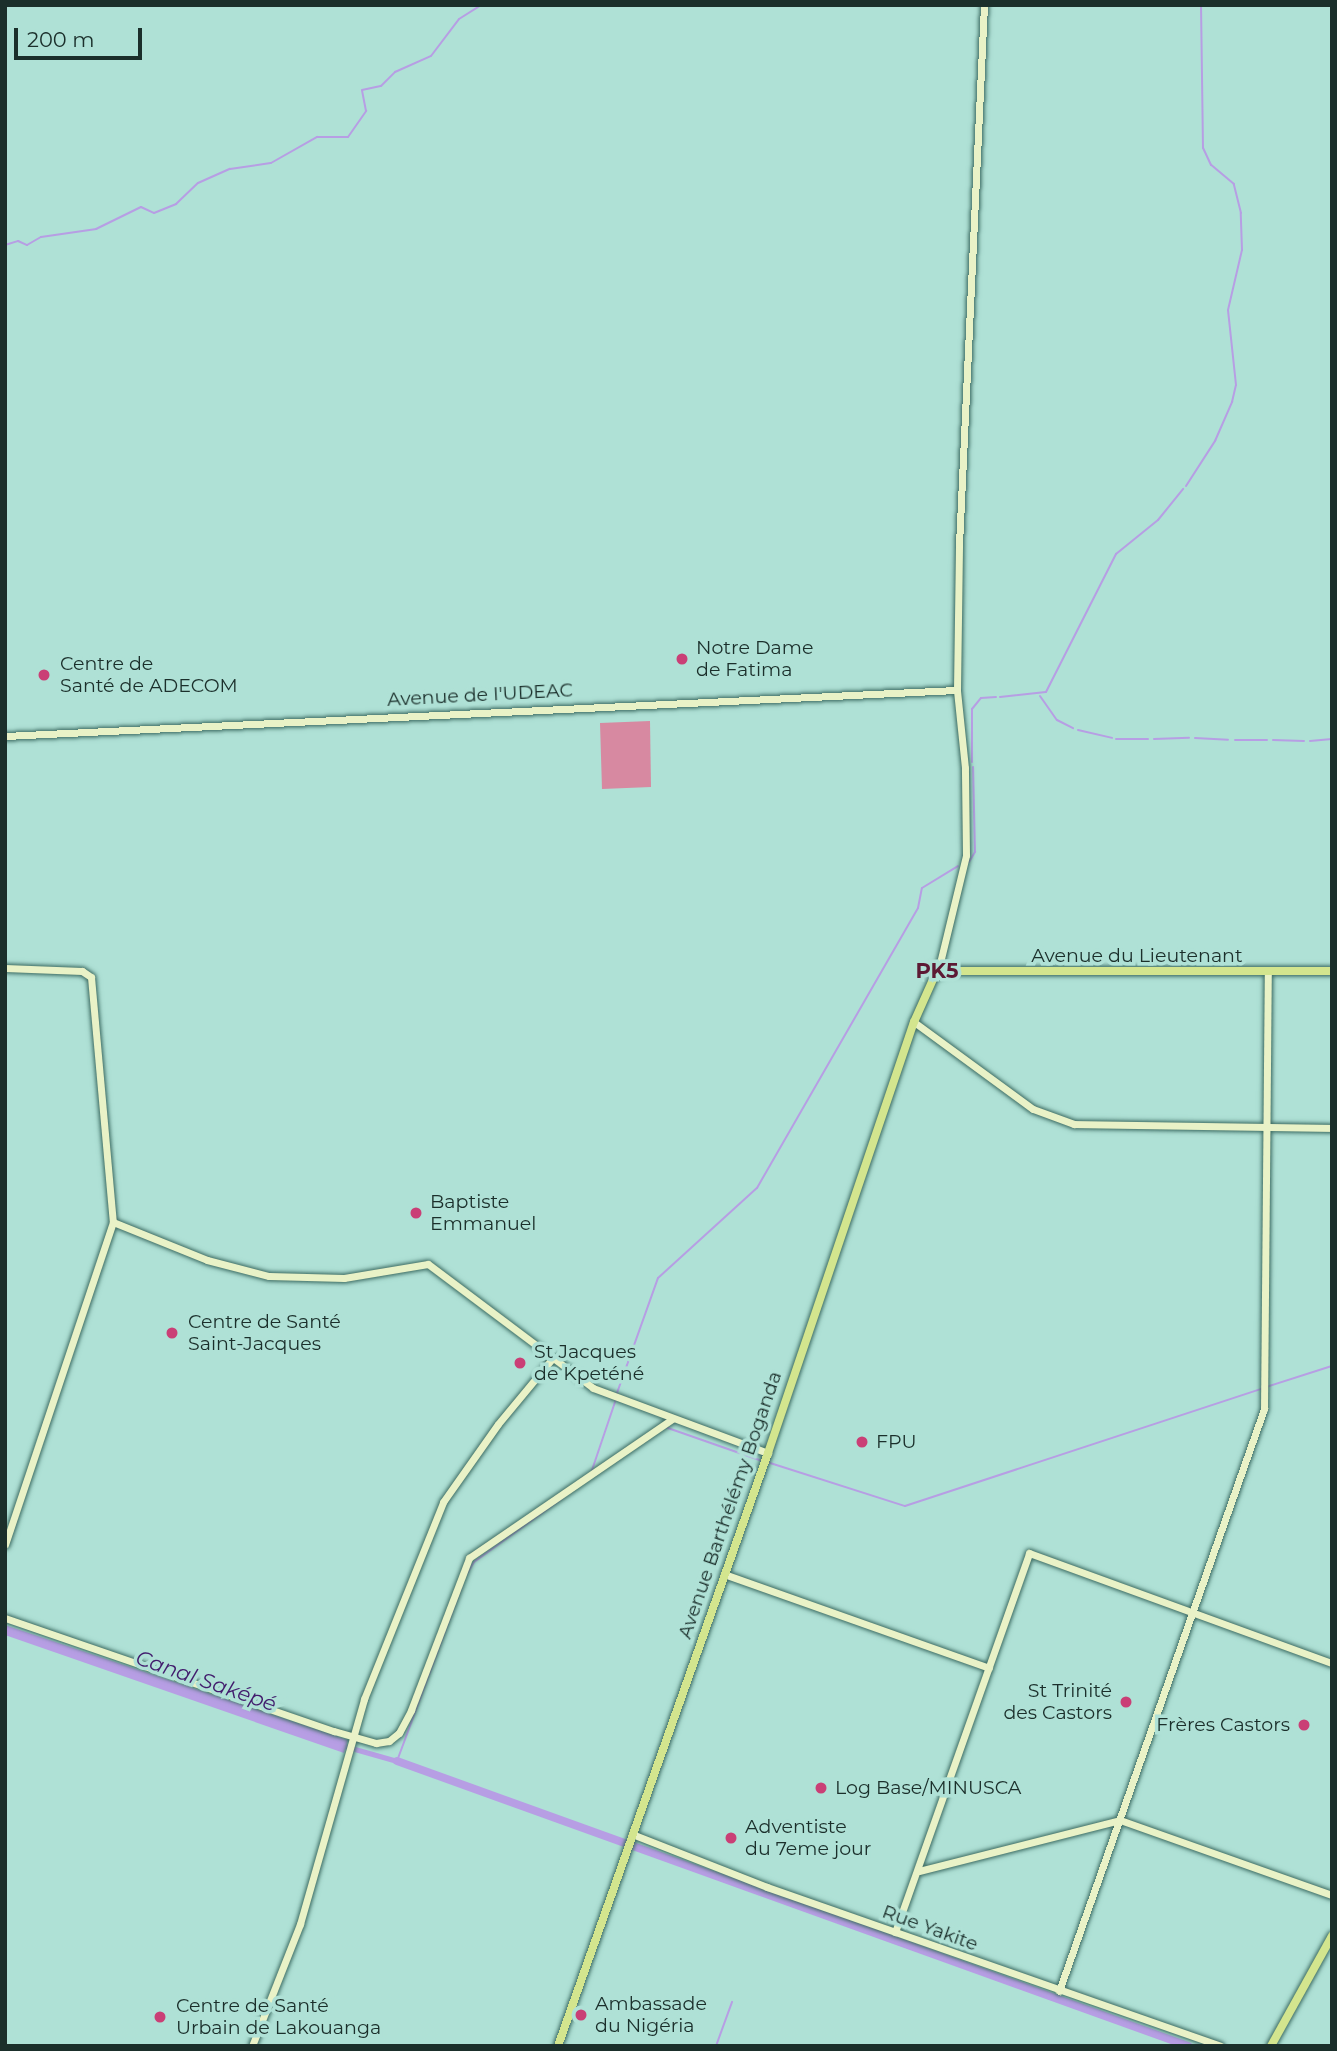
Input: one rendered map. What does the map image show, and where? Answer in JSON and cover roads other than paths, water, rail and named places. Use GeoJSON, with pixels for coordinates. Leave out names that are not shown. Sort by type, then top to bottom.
{"type":"FeatureCollection","features":[{"type":"Feature","properties":{"kind":"main road","name":"Avenue du Lieutenant"},"geometry":{"type":"LineString","coordinates":[[938,971],[1332,971]]}},
{"type":"Feature","properties":{"kind":"main road","name":"Avenue Barthélémy Boganda"},"geometry":{"type":"LineString","coordinates":[[558,2046],[766,1459],[914,1022],[938,971]]}},
{"type":"Feature","properties":{"kind":"main road"},"geometry":{"type":"LineString","coordinates":[[1271,2046],[1332,1936]]}},
{"type":"Feature","properties":{"kind":"street"},"geometry":{"type":"LineString","coordinates":[[938,971],[966,855],[965,768],[957,690],[960,502],[984,5]]}},
{"type":"Feature","properties":{"kind":"street","name":"Avenue de I'UDEAC"},"geometry":{"type":"LineString","coordinates":[[5,736],[957,690]]}},
{"type":"Feature","properties":{"kind":"street"},"geometry":{"type":"LineString","coordinates":[[5,968],[82,971],[91,977],[113,1222],[5,1544]]}},
{"type":"Feature","properties":{"kind":"street"},"geometry":{"type":"LineString","coordinates":[[1059,1991],[1193,1614],[1267,1391],[1268,972]]}},
{"type":"Feature","properties":{"kind":"street"},"geometry":{"type":"LineString","coordinates":[[914,1022],[1033,1109],[1056,1119],[1111,1128],[1332,1128]]}},
{"type":"Feature","properties":{"kind":"street"},"geometry":{"type":"LineString","coordinates":[[113,1222],[207,1260],[269,1276],[344,1278],[428,1264],[593,1388],[766,1459]]}},
{"type":"Feature","properties":{"kind":"street"},"geometry":{"type":"LineString","coordinates":[[252,2046],[300,1924],[352,1736],[443,1502],[498,1424],[552,1359]]}},
{"type":"Feature","properties":{"kind":"street"},"geometry":{"type":"LineString","coordinates":[[5,1618],[376,1743],[399,1733],[469,1558],[586,1474],[672,1419]]}},
{"type":"Feature","properties":{"kind":"street"},"geometry":{"type":"LineString","coordinates":[[895,1932],[919,1871],[1029,1553],[1332,1663]]}},
{"type":"Feature","properties":{"kind":"street"},"geometry":{"type":"LineString","coordinates":[[724,1574],[989,1668]]}},
{"type":"Feature","properties":{"kind":"street"},"geometry":{"type":"LineString","coordinates":[[919,1871],[1120,1820],[1332,1895]]}},
{"type":"Feature","properties":{"kind":"street","name":"Rue Yakite"},"geometry":{"type":"LineString","coordinates":[[631,1837],[1220,2046]]}},
{"type":"Feature","properties":{"kind":"waterway"},"geometry":{"type":"LineString","coordinates":[[5,245],[18,241],[27,245],[41,237],[96,229],[141,207],[154,213],[176,204],[198,183],[230,169],[271,163],[317,137],[348,137],[366,111],[362,90],[381,86],[395,72],[431,56],[459,19],[481,5]]}},
{"type":"Feature","properties":{"kind":"waterway"},"geometry":{"type":"LineString","coordinates":[[1186,486],[1215,441],[1232,402],[1236,385],[1228,310],[1242,250],[1241,213],[1234,184],[1211,165],[1203,148],[1201,5]]}},
{"type":"Feature","properties":{"kind":"waterway"},"geometry":{"type":"LineString","coordinates":[[1000,697],[1046,692],[1116,554],[1158,520],[1183,489]]}},
{"type":"Feature","properties":{"kind":"waterway"},"geometry":{"type":"LineString","coordinates":[[1040,696],[1057,720],[1073,728]]}},
{"type":"Feature","properties":{"kind":"waterway"},"geometry":{"type":"LineString","coordinates":[[972,762],[972,709],[981,698],[996,697]]}},
{"type":"Feature","properties":{"kind":"waterway"},"geometry":{"type":"LineString","coordinates":[[1078,730],[1112,738]]}},
{"type":"Feature","properties":{"kind":"waterway"},"geometry":{"type":"LineString","coordinates":[[1154,739],[1189,738]]}},
{"type":"Feature","properties":{"kind":"waterway"},"geometry":{"type":"LineString","coordinates":[[1195,738],[1228,740]]}},
{"type":"Feature","properties":{"kind":"waterway"},"geometry":{"type":"LineString","coordinates":[[1116,739],[1148,739]]}},
{"type":"Feature","properties":{"kind":"waterway"},"geometry":{"type":"LineString","coordinates":[[1310,741],[1332,739]]}},
{"type":"Feature","properties":{"kind":"waterway"},"geometry":{"type":"LineString","coordinates":[[1235,740],[1267,740]]}},
{"type":"Feature","properties":{"kind":"waterway"},"geometry":{"type":"LineString","coordinates":[[1273,740],[1304,741]]}},
{"type":"Feature","properties":{"kind":"waterway"},"geometry":{"type":"LineString","coordinates":[[969,862],[975,852],[973,767]]}},
{"type":"Feature","properties":{"kind":"waterway"},"geometry":{"type":"LineString","coordinates":[[617,1393],[658,1278],[757,1188],[918,908],[922,888],[958,866]]}},
{"type":"Feature","properties":{"kind":"waterway"},"geometry":{"type":"LineString","coordinates":[[1266,1387],[1332,1366]]}},
{"type":"Feature","properties":{"kind":"waterway"},"geometry":{"type":"LineString","coordinates":[[767,1462],[905,1506],[1261,1389]]}},
{"type":"Feature","properties":{"kind":"waterway"},"geometry":{"type":"LineString","coordinates":[[592,1470],[616,1399]]}},
{"type":"Feature","properties":{"kind":"waterway"},"geometry":{"type":"LineString","coordinates":[[665,1427],[762,1461]]}},
{"type":"Feature","properties":{"kind":"waterway"},"geometry":{"type":"LineString","coordinates":[[465,1577],[474,1562],[563,1498]]}},
{"type":"Feature","properties":{"kind":"waterway"},"geometry":{"type":"LineString","coordinates":[[397,1761],[462,1586]]}},
{"type":"Feature","properties":{"kind":"waterway","name":"Canal Saképé"},"geometry":{"type":"LineString","coordinates":[[341,1745],[397,1761]]}},
{"type":"Feature","properties":{"kind":"waterway"},"geometry":{"type":"LineString","coordinates":[[397,1761],[1188,2046]]}},
{"type":"Feature","properties":{"kind":"waterway"},"geometry":{"type":"LineString","coordinates":[[716,2046],[732,2002]]}},
{"type":"Feature","properties":{"kind":"place","name":"Notre Dame de Fatima"},"geometry":{"type":"Point","coordinates":[682,659]}},
{"type":"Feature","properties":{"kind":"place","name":"Centre de Santé de ADECOM"},"geometry":{"type":"Point","coordinates":[44,675]}},
{"type":"Feature","properties":{"kind":"place","name":"Baptiste Emmanuel"},"geometry":{"type":"Point","coordinates":[416,1213]}},
{"type":"Feature","properties":{"kind":"place","name":"Centre de Santé Saint-Jacques"},"geometry":{"type":"Point","coordinates":[172,1333]}},
{"type":"Feature","properties":{"kind":"place","name":"St Jacques de Kpeténé"},"geometry":{"type":"Point","coordinates":[520,1363]}},
{"type":"Feature","properties":{"kind":"place","name":"FPU"},"geometry":{"type":"Point","coordinates":[862,1442]}},
{"type":"Feature","properties":{"kind":"place","name":"St Trinité des Castors"},"geometry":{"type":"Point","coordinates":[1126,1702]}},
{"type":"Feature","properties":{"kind":"place","name":"Frères Castors"},"geometry":{"type":"Point","coordinates":[1304,1725]}},
{"type":"Feature","properties":{"kind":"place","name":"Log Base/MINUSCA"},"geometry":{"type":"Point","coordinates":[821,1788]}},
{"type":"Feature","properties":{"kind":"place","name":"Adventiste du 7eme jour"},"geometry":{"type":"Point","coordinates":[731,1838]}},
{"type":"Feature","properties":{"kind":"place","name":"Ambassade du Nigéria"},"geometry":{"type":"Point","coordinates":[581,2015]}},
{"type":"Feature","properties":{"kind":"place","name":"Centre de Santé Urbain de Lakouanga"},"geometry":{"type":"Point","coordinates":[160,2017]}},
{"type":"Feature","properties":{"kind":"district","name":"PK5"},"geometry":{"type":"Point","coordinates":[937,971]}}]}
